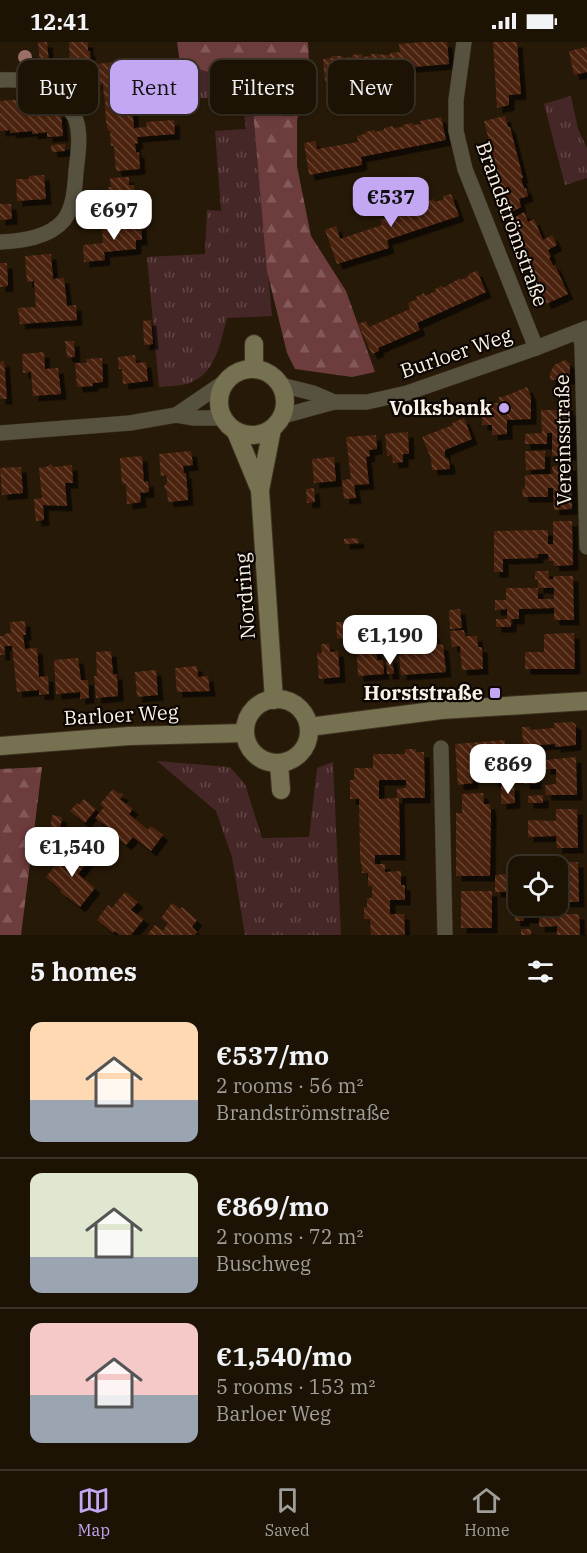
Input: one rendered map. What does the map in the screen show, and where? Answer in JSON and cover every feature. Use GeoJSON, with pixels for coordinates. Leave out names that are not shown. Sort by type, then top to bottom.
{"type":"FeatureCollection","features":[{"type":"Feature","properties":{"kind":"street","name":"Brandströmstraße"},"geometry":{"type":"LineString","coordinates":[[464,42],[456,100],[456,130],[465,169],[536,348]]}},
{"type":"Feature","properties":{"kind":"street"},"geometry":{"type":"LineString","coordinates":[[0,80],[34,83],[53,91],[66,103],[76,120],[78,134],[74,191],[64,220],[50,231],[28,239],[0,242]]}},
{"type":"Feature","properties":{"kind":"street","name":"Burloer Weg"},"geometry":{"type":"LineString","coordinates":[[278,422],[334,402],[367,402],[407,393],[583,330]]}},
{"type":"Feature","properties":{"kind":"street","name":"Vereinsstraße"},"geometry":{"type":"LineString","coordinates":[[583,330],[587,547]]}},
{"type":"Feature","properties":{"kind":"street"},"geometry":{"type":"LineString","coordinates":[[254,344],[254,369]]}},
{"type":"Feature","properties":{"kind":"street"},"geometry":{"type":"LineString","coordinates":[[176,415],[234,374],[254,369],[274,376],[285,393],[286,402],[278,422],[264,434],[254,436],[236,432],[228,426],[219,409],[221,390],[226,381]]}},
{"type":"Feature","properties":{"kind":"street","name":"Burloer Weg"},"geometry":{"type":"LineString","coordinates":[[281,385],[314,393],[334,402]]}},
{"type":"Feature","properties":{"kind":"street"},"geometry":{"type":"LineString","coordinates":[[0,433],[130,423],[176,415],[194,418],[223,418]]}},
{"type":"Feature","properties":{"kind":"street","name":"Nordring"},"geometry":{"type":"LineString","coordinates":[[274,700],[260,490],[278,422]]}},
{"type":"Feature","properties":{"kind":"street","name":"Nordring"},"geometry":{"type":"LineString","coordinates":[[236,432],[260,490]]}},
{"type":"Feature","properties":{"kind":"street"},"geometry":{"type":"LineString","coordinates":[[274,700],[284,700],[301,710],[309,727],[309,738],[305,748],[298,756],[279,763],[269,762],[253,752],[245,733],[246,724],[256,707],[274,700]]}},
{"type":"Feature","properties":{"kind":"street"},"geometry":{"type":"LineString","coordinates":[[309,727],[441,710],[587,701]]}},
{"type":"Feature","properties":{"kind":"street","name":"Barloer Weg"},"geometry":{"type":"LineString","coordinates":[[0,746],[129,736],[245,733]]}},
{"type":"Feature","properties":{"kind":"street"},"geometry":{"type":"LineString","coordinates":[[441,748],[445,935]]}},
{"type":"Feature","properties":{"kind":"street"},"geometry":{"type":"LineString","coordinates":[[279,763],[281,790]]}},
{"type":"Feature","properties":{"kind":"green space"},"geometry":{"type":"Polygon","coordinates":[[[177,42],[308,42],[309,60],[210,60],[210,72],[198,69],[198,60],[179,60],[177,42]]]}},
{"type":"Feature","properties":{"kind":"green space"},"geometry":{"type":"Polygon","coordinates":[[[198,70],[210,70],[210,98],[198,98],[198,70]]]}},
{"type":"Feature","properties":{"kind":"green space"},"geometry":{"type":"Polygon","coordinates":[[[571,96],[578,129],[587,148],[587,178],[565,185],[544,104],[571,96]]]}},
{"type":"Feature","properties":{"kind":"green space"},"geometry":{"type":"Polygon","coordinates":[[[244,114],[253,114],[272,316],[227,318],[211,366],[197,380],[187,384],[159,387],[147,257],[205,254],[207,210],[221,211],[215,131],[246,129],[244,114]]]}},
{"type":"Feature","properties":{"kind":"green space"},"geometry":{"type":"Polygon","coordinates":[[[253,114],[298,114],[297,166],[311,236],[346,291],[375,372],[352,377],[295,369],[287,353],[267,271],[253,114]]]}},
{"type":"Feature","properties":{"kind":"green space"},"geometry":{"type":"Polygon","coordinates":[[[157,761],[230,767],[245,784],[262,838],[309,837],[317,768],[333,762],[341,935],[245,935],[232,857],[216,811],[157,761]]]}},
{"type":"Feature","properties":{"kind":"green space"},"geometry":{"type":"Polygon","coordinates":[[[42,767],[21,935],[0,935],[0,769],[42,767]]]}},
{"type":"Feature","properties":{"kind":"building"},"geometry":{"type":"Polygon","coordinates":[[[38,42],[47,42],[49,60],[40,60],[38,42]]]}},
{"type":"Feature","properties":{"kind":"building"},"geometry":{"type":"Polygon","coordinates":[[[69,42],[88,42],[91,60],[70,60],[69,42]]]}},
{"type":"Feature","properties":{"kind":"building"},"geometry":{"type":"Polygon","coordinates":[[[447,42],[449,64],[414,67],[414,60],[328,60],[328,81],[325,81],[323,59],[332,58],[331,56],[343,56],[343,58],[362,54],[362,57],[371,56],[371,54],[390,55],[390,53],[400,52],[399,44],[447,42]]]}},
{"type":"Feature","properties":{"kind":"building"},"geometry":{"type":"Polygon","coordinates":[[[493,42],[517,42],[521,94],[509,95],[509,105],[497,108],[493,42]]]}},
{"type":"Feature","properties":{"kind":"building"},"geometry":{"type":"Polygon","coordinates":[[[587,47],[587,72],[574,75],[569,51],[587,47]]]}},
{"type":"Feature","properties":{"kind":"building"},"geometry":{"type":"Polygon","coordinates":[[[110,63],[110,114],[133,114],[134,128],[147,127],[146,122],[174,120],[175,134],[137,137],[138,143],[135,144],[136,153],[139,152],[140,169],[116,171],[114,146],[111,146],[110,131],[108,131],[106,122],[103,84],[98,85],[98,64],[110,63]]]}},
{"type":"Feature","properties":{"kind":"building"},"geometry":{"type":"Polygon","coordinates":[[[18,100],[18,114],[61,114],[63,136],[47,137],[47,132],[32,134],[32,131],[10,133],[10,130],[0,131],[0,101],[18,100]]]}},
{"type":"Feature","properties":{"kind":"building"},"geometry":{"type":"Polygon","coordinates":[[[505,116],[508,127],[510,127],[524,189],[526,188],[528,196],[519,199],[521,207],[508,214],[484,121],[505,116]]]}},
{"type":"Feature","properties":{"kind":"building"},"geometry":{"type":"Polygon","coordinates":[[[441,117],[446,140],[361,157],[362,165],[309,175],[304,143],[315,141],[317,149],[358,142],[357,136],[365,132],[375,130],[375,132],[393,126],[394,128],[403,127],[402,125],[412,123],[413,125],[421,124],[420,121],[441,117]]]}},
{"type":"Feature","properties":{"kind":"building"},"geometry":{"type":"Polygon","coordinates":[[[65,144],[65,151],[52,152],[51,145],[65,144]]]}},
{"type":"Feature","properties":{"kind":"building"},"geometry":{"type":"Polygon","coordinates":[[[44,175],[46,199],[17,201],[16,179],[29,179],[29,176],[44,175]]]}},
{"type":"Feature","properties":{"kind":"building"},"geometry":{"type":"Polygon","coordinates":[[[129,177],[129,185],[134,185],[139,208],[110,210],[108,187],[111,187],[110,178],[129,177]]]}},
{"type":"Feature","properties":{"kind":"building"},"geometry":{"type":"Polygon","coordinates":[[[451,194],[459,216],[387,240],[389,248],[337,264],[325,230],[336,226],[340,239],[382,225],[380,220],[390,217],[389,214],[397,211],[394,201],[405,198],[408,208],[415,205],[416,208],[426,205],[425,202],[434,199],[435,202],[451,194]]]}},
{"type":"Feature","properties":{"kind":"building"},"geometry":{"type":"Polygon","coordinates":[[[0,204],[11,204],[12,219],[0,220],[0,204]]]}},
{"type":"Feature","properties":{"kind":"building"},"geometry":{"type":"Polygon","coordinates":[[[524,212],[528,222],[534,219],[543,240],[552,235],[557,245],[548,250],[551,257],[549,258],[555,265],[568,294],[546,304],[509,221],[524,212]]]}},
{"type":"Feature","properties":{"kind":"building"},"geometry":{"type":"Polygon","coordinates":[[[141,224],[142,240],[136,240],[136,249],[104,252],[105,260],[84,262],[83,245],[103,243],[102,226],[141,224]]]}},
{"type":"Feature","properties":{"kind":"building"},"geometry":{"type":"Polygon","coordinates":[[[51,254],[53,279],[64,278],[67,306],[76,305],[77,320],[20,324],[18,308],[36,307],[34,281],[27,282],[25,256],[51,254]]]}},
{"type":"Feature","properties":{"kind":"building"},"geometry":{"type":"Polygon","coordinates":[[[0,263],[7,263],[8,286],[0,287],[0,263]]]}},
{"type":"Feature","properties":{"kind":"building"},"geometry":{"type":"Polygon","coordinates":[[[477,271],[486,292],[417,323],[420,330],[378,348],[379,351],[372,354],[358,324],[366,321],[369,327],[410,309],[408,303],[417,299],[416,297],[424,293],[425,296],[436,291],[435,289],[442,286],[443,288],[477,271]]]}},
{"type":"Feature","properties":{"kind":"building"},"geometry":{"type":"Polygon","coordinates":[[[151,320],[153,344],[144,345],[143,321],[151,320]]]}},
{"type":"Feature","properties":{"kind":"building"},"geometry":{"type":"Polygon","coordinates":[[[65,341],[74,341],[75,357],[67,357],[65,341]]]}},
{"type":"Feature","properties":{"kind":"building"},"geometry":{"type":"Polygon","coordinates":[[[44,352],[45,369],[58,368],[61,394],[33,396],[31,372],[23,373],[22,354],[44,352]]]}},
{"type":"Feature","properties":{"kind":"building"},"geometry":{"type":"Polygon","coordinates":[[[135,355],[136,363],[146,362],[148,381],[123,384],[118,357],[135,355]]]}},
{"type":"Feature","properties":{"kind":"building"},"geometry":{"type":"Polygon","coordinates":[[[102,358],[103,382],[93,383],[93,386],[77,387],[75,363],[87,363],[86,359],[102,358]]]}},
{"type":"Feature","properties":{"kind":"building"},"geometry":{"type":"Polygon","coordinates":[[[565,360],[570,364],[570,379],[550,380],[554,365],[565,360]]]}},
{"type":"Feature","properties":{"kind":"building"},"geometry":{"type":"Polygon","coordinates":[[[4,361],[7,399],[0,399],[0,362],[4,361]]]}},
{"type":"Feature","properties":{"kind":"building"},"geometry":{"type":"Polygon","coordinates":[[[527,387],[531,397],[531,419],[507,420],[507,434],[492,435],[492,425],[482,425],[482,408],[492,408],[492,403],[499,403],[499,397],[527,387]]]}},
{"type":"Feature","properties":{"kind":"building"},"geometry":{"type":"Polygon","coordinates":[[[560,405],[568,405],[568,410],[570,410],[571,455],[552,456],[552,433],[547,433],[547,444],[525,444],[525,434],[542,433],[541,410],[560,410],[560,405]]]}},
{"type":"Feature","properties":{"kind":"building"},"geometry":{"type":"Polygon","coordinates":[[[464,418],[472,439],[445,450],[450,469],[432,470],[431,458],[422,437],[453,425],[452,423],[464,418]]]}},
{"type":"Feature","properties":{"kind":"building"},"geometry":{"type":"Polygon","coordinates":[[[408,432],[409,454],[403,454],[403,462],[393,463],[392,455],[387,456],[385,434],[408,432]]]}},
{"type":"Feature","properties":{"kind":"building"},"geometry":{"type":"Polygon","coordinates":[[[376,435],[377,449],[369,450],[370,456],[366,457],[369,484],[354,485],[356,498],[344,499],[342,480],[351,479],[346,437],[376,435]]]}},
{"type":"Feature","properties":{"kind":"building"},"geometry":{"type":"Polygon","coordinates":[[[191,451],[193,465],[183,466],[184,473],[186,473],[188,500],[168,502],[164,486],[167,480],[166,475],[161,476],[159,454],[191,451]]]}},
{"type":"Feature","properties":{"kind":"building"},"geometry":{"type":"Polygon","coordinates":[[[525,451],[545,451],[545,469],[526,470],[525,451]]]}},
{"type":"Feature","properties":{"kind":"building"},"geometry":{"type":"Polygon","coordinates":[[[142,456],[144,482],[148,481],[149,492],[140,493],[141,502],[127,504],[126,484],[122,484],[120,458],[142,456]]]}},
{"type":"Feature","properties":{"kind":"building"},"geometry":{"type":"Polygon","coordinates":[[[334,457],[336,481],[314,483],[312,459],[334,457]]]}},
{"type":"Feature","properties":{"kind":"building"},"geometry":{"type":"Polygon","coordinates":[[[51,464],[53,467],[72,465],[73,483],[65,483],[67,506],[43,505],[44,520],[36,521],[34,499],[42,498],[39,468],[51,464]]]}},
{"type":"Feature","properties":{"kind":"building"},"geometry":{"type":"Polygon","coordinates":[[[571,465],[572,509],[554,510],[553,488],[548,488],[548,497],[523,497],[525,475],[553,474],[552,466],[571,465]]]}},
{"type":"Feature","properties":{"kind":"building"},"geometry":{"type":"Polygon","coordinates":[[[21,467],[23,493],[2,495],[0,468],[21,467]]]}},
{"type":"Feature","properties":{"kind":"building"},"geometry":{"type":"Polygon","coordinates":[[[314,488],[315,502],[307,503],[306,489],[314,488]]]}},
{"type":"Feature","properties":{"kind":"building"},"geometry":{"type":"Polygon","coordinates":[[[553,521],[572,521],[573,565],[554,566],[553,561],[549,561],[548,554],[538,554],[538,558],[503,559],[503,572],[494,572],[494,531],[548,530],[548,544],[553,544],[553,521]]]}},
{"type":"Feature","properties":{"kind":"building"},"geometry":{"type":"Polygon","coordinates":[[[358,538],[359,543],[344,544],[344,539],[358,538]]]}},
{"type":"Feature","properties":{"kind":"building"},"geometry":{"type":"Polygon","coordinates":[[[535,571],[548,571],[549,579],[553,579],[554,576],[573,576],[574,620],[554,620],[554,608],[519,609],[519,619],[511,619],[511,627],[496,627],[496,619],[507,619],[507,609],[495,610],[495,600],[506,600],[506,588],[538,588],[535,571]],[[538,588],[538,599],[554,599],[554,588],[538,588]]]}},
{"type":"Feature","properties":{"kind":"building"},"geometry":{"type":"Polygon","coordinates":[[[460,609],[462,628],[450,629],[449,610],[460,609]]]}},
{"type":"Feature","properties":{"kind":"building"},"geometry":{"type":"Polygon","coordinates":[[[25,621],[26,635],[23,635],[25,649],[37,648],[39,677],[48,676],[49,694],[39,695],[39,690],[17,692],[12,646],[4,646],[5,655],[0,655],[0,636],[11,633],[10,622],[25,621]]]}},
{"type":"Feature","properties":{"kind":"building"},"geometry":{"type":"Polygon","coordinates":[[[415,621],[417,635],[434,633],[435,644],[443,645],[446,672],[401,675],[398,643],[404,639],[403,623],[415,621]]]}},
{"type":"Feature","properties":{"kind":"building"},"geometry":{"type":"Polygon","coordinates":[[[336,622],[345,622],[346,638],[337,639],[336,622]]]}},
{"type":"Feature","properties":{"kind":"building"},"geometry":{"type":"Polygon","coordinates":[[[464,630],[465,636],[477,636],[478,647],[482,647],[483,669],[462,670],[460,646],[452,647],[450,631],[464,630]]]}},
{"type":"Feature","properties":{"kind":"building"},"geometry":{"type":"Polygon","coordinates":[[[574,633],[575,669],[525,669],[525,652],[544,652],[544,634],[574,633]]]}},
{"type":"Feature","properties":{"kind":"building"},"geometry":{"type":"Polygon","coordinates":[[[375,637],[377,660],[383,660],[384,674],[358,676],[356,638],[375,637]]]}},
{"type":"Feature","properties":{"kind":"building"},"geometry":{"type":"Polygon","coordinates":[[[321,644],[329,644],[330,652],[338,651],[340,677],[319,679],[317,653],[322,653],[321,644]]]}},
{"type":"Feature","properties":{"kind":"building"},"geometry":{"type":"Polygon","coordinates":[[[111,651],[113,674],[117,674],[118,696],[96,698],[94,676],[97,676],[96,652],[111,651]]]}},
{"type":"Feature","properties":{"kind":"building"},"geometry":{"type":"Polygon","coordinates":[[[392,657],[394,674],[387,674],[386,658],[392,657]]]}},
{"type":"Feature","properties":{"kind":"building"},"geometry":{"type":"Polygon","coordinates":[[[78,658],[81,680],[88,680],[89,698],[80,699],[80,692],[56,694],[54,660],[78,658]]]}},
{"type":"Feature","properties":{"kind":"building"},"geometry":{"type":"Polygon","coordinates":[[[197,666],[198,677],[208,676],[210,691],[177,692],[175,668],[197,666]]]}},
{"type":"Feature","properties":{"kind":"building"},"geometry":{"type":"Polygon","coordinates":[[[156,670],[158,695],[137,697],[135,672],[156,670]]]}},
{"type":"Feature","properties":{"kind":"building"},"geometry":{"type":"Polygon","coordinates":[[[572,722],[576,725],[576,745],[523,746],[522,727],[530,727],[531,730],[554,728],[554,723],[572,722]]]}},
{"type":"Feature","properties":{"kind":"building"},"geometry":{"type":"Polygon","coordinates":[[[505,740],[507,781],[493,782],[491,765],[472,767],[473,783],[458,785],[455,744],[505,740]]]}},
{"type":"Feature","properties":{"kind":"building"},"geometry":{"type":"Polygon","coordinates":[[[405,749],[424,752],[425,798],[399,798],[400,855],[375,855],[375,864],[385,864],[385,872],[401,871],[401,885],[405,885],[405,900],[390,900],[390,914],[404,914],[405,935],[371,935],[370,919],[364,919],[364,907],[367,907],[367,898],[372,898],[372,886],[368,886],[368,873],[362,873],[359,799],[350,799],[350,780],[354,780],[354,768],[373,768],[373,754],[405,754],[405,749]],[[379,780],[379,799],[397,798],[397,789],[406,788],[406,780],[379,780]]]}},
{"type":"Feature","properties":{"kind":"building"},"geometry":{"type":"Polygon","coordinates":[[[541,753],[542,761],[514,763],[513,755],[541,753]]]}},
{"type":"Feature","properties":{"kind":"building"},"geometry":{"type":"Polygon","coordinates":[[[576,757],[577,795],[546,795],[545,785],[556,784],[556,769],[545,769],[545,760],[576,757]]]}},
{"type":"Feature","properties":{"kind":"building"},"geometry":{"type":"Polygon","coordinates":[[[524,777],[536,777],[536,784],[524,784],[524,777]]]}},
{"type":"Feature","properties":{"kind":"building"},"geometry":{"type":"Polygon","coordinates":[[[514,785],[515,803],[501,804],[501,786],[514,785]]]}},
{"type":"Feature","properties":{"kind":"building"},"geometry":{"type":"Polygon","coordinates":[[[113,789],[123,795],[120,799],[133,809],[129,814],[148,830],[151,826],[163,835],[151,851],[133,837],[126,845],[109,831],[111,829],[95,818],[104,807],[100,804],[113,789]]]}},
{"type":"Feature","properties":{"kind":"building"},"geometry":{"type":"Polygon","coordinates":[[[483,793],[484,804],[490,804],[491,812],[490,876],[456,876],[456,813],[462,813],[462,794],[483,793]]]}},
{"type":"Feature","properties":{"kind":"building"},"geometry":{"type":"Polygon","coordinates":[[[543,795],[543,803],[528,803],[528,796],[543,795]]]}},
{"type":"Feature","properties":{"kind":"building"},"geometry":{"type":"Polygon","coordinates":[[[84,799],[96,809],[85,823],[70,811],[84,799]]]}},
{"type":"Feature","properties":{"kind":"building"},"geometry":{"type":"Polygon","coordinates":[[[556,809],[577,809],[578,848],[557,848],[556,836],[528,837],[528,820],[556,821],[556,809]]]}},
{"type":"Feature","properties":{"kind":"building"},"geometry":{"type":"Polygon","coordinates":[[[52,815],[62,817],[59,835],[50,834],[52,815]]]}},
{"type":"Feature","properties":{"kind":"building"},"geometry":{"type":"Polygon","coordinates":[[[74,849],[89,860],[78,874],[95,888],[80,907],[60,892],[61,890],[46,877],[60,860],[63,862],[74,849]]]}},
{"type":"Feature","properties":{"kind":"building"},"geometry":{"type":"Polygon","coordinates":[[[568,862],[578,862],[579,902],[568,902],[568,862]]]}},
{"type":"Feature","properties":{"kind":"building"},"geometry":{"type":"Polygon","coordinates":[[[508,874],[508,892],[495,892],[495,875],[508,874]]]}},
{"type":"Feature","properties":{"kind":"building"},"geometry":{"type":"Polygon","coordinates":[[[461,891],[492,891],[492,928],[461,928],[461,891]]]}},
{"type":"Feature","properties":{"kind":"building"},"geometry":{"type":"Polygon","coordinates":[[[125,892],[138,902],[131,910],[144,919],[131,935],[120,935],[115,931],[113,933],[97,920],[108,905],[112,908],[125,892]]]}},
{"type":"Feature","properties":{"kind":"building"},"geometry":{"type":"Polygon","coordinates":[[[172,903],[180,909],[182,907],[197,920],[192,927],[197,932],[195,935],[147,935],[155,925],[163,931],[168,923],[161,918],[172,903]]]}},
{"type":"Feature","properties":{"kind":"building"},"geometry":{"type":"Polygon","coordinates":[[[579,914],[580,935],[557,935],[557,926],[539,927],[539,916],[579,914]]]}},
{"type":"Feature","properties":{"kind":"building"},"geometry":{"type":"Polygon","coordinates":[[[515,916],[536,916],[536,918],[524,918],[524,921],[515,921],[515,916]]]}},
{"type":"Feature","properties":{"kind":"building"},"geometry":{"type":"Polygon","coordinates":[[[521,929],[531,929],[531,935],[521,935],[521,929]]]}},
{"type":"Feature","properties":{"kind":"place","name":"Volksbank"},"geometry":{"type":"Point","coordinates":[504,408]}},
{"type":"Feature","properties":{"kind":"place","name":"Horststraße"},"geometry":{"type":"Point","coordinates":[495,693]}}]}
